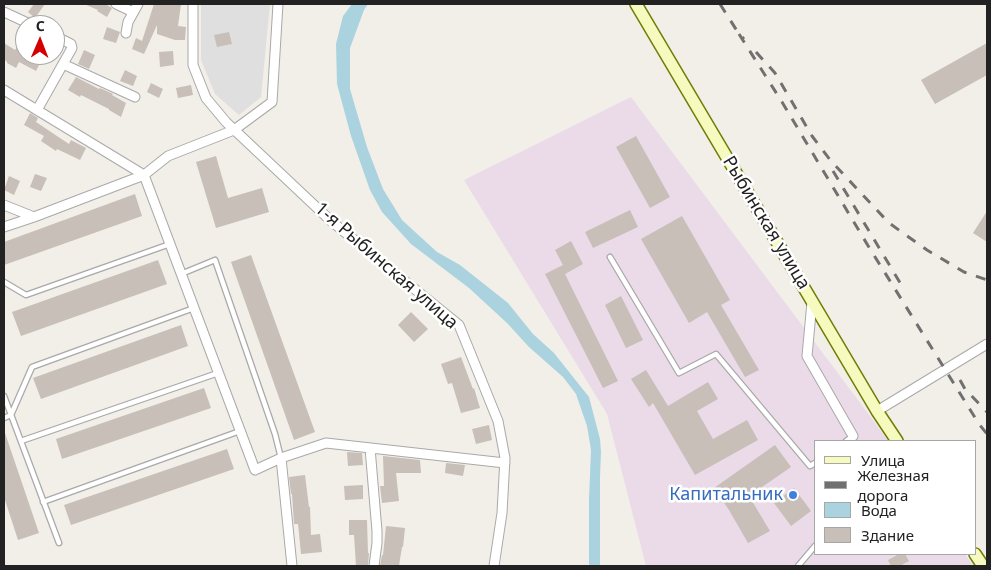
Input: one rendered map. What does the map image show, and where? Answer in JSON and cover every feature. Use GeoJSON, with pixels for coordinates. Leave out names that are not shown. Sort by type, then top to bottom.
{"type":"FeatureCollection","features":[{"type":"Feature","properties":{"kind":"main road","name":"Рыбинская улица"},"geometry":{"type":"LineString","coordinates":[[636,4],[877,411],[897,440]]}},
{"type":"Feature","properties":{"kind":"main road"},"geometry":{"type":"LineString","coordinates":[[976,555],[983,566]]}},
{"type":"Feature","properties":{"kind":"street"},"geometry":{"type":"LineString","coordinates":[[116,4],[133,12]]}},
{"type":"Feature","properties":{"kind":"street"},"geometry":{"type":"LineString","coordinates":[[126,33],[128,22],[138,4]]}},
{"type":"Feature","properties":{"kind":"street","name":"1-я Рыбинская улица"},"geometry":{"type":"LineString","coordinates":[[192,4],[193,65],[206,98],[226,122],[331,221],[459,324],[498,421],[505,458],[502,513],[494,566]]}},
{"type":"Feature","properties":{"kind":"street"},"geometry":{"type":"LineString","coordinates":[[4,227],[144,175],[168,156],[234,130],[272,102],[278,4]]}},
{"type":"Feature","properties":{"kind":"street"},"geometry":{"type":"LineString","coordinates":[[65,41],[71,44],[72,48],[65,60]]}},
{"type":"Feature","properties":{"kind":"street"},"geometry":{"type":"LineString","coordinates":[[37,110],[62,65]]}},
{"type":"Feature","properties":{"kind":"street"},"geometry":{"type":"LineString","coordinates":[[65,65],[135,97]]}},
{"type":"Feature","properties":{"kind":"street"},"geometry":{"type":"LineString","coordinates":[[4,90],[144,175],[255,470],[282,458],[326,443],[505,463]]}},
{"type":"Feature","properties":{"kind":"street"},"geometry":{"type":"LineString","coordinates":[[4,205],[34,217]]}},
{"type":"Feature","properties":{"kind":"street"},"geometry":{"type":"LineString","coordinates":[[812,302],[807,356],[850,440]]}},
{"type":"Feature","properties":{"kind":"street"},"geometry":{"type":"LineString","coordinates":[[877,411],[987,344]]}},
{"type":"Feature","properties":{"kind":"street"},"geometry":{"type":"LineString","coordinates":[[370,448],[377,531],[374,566]]}},
{"type":"Feature","properties":{"kind":"street"},"geometry":{"type":"LineString","coordinates":[[282,458],[292,566]]}},
{"type":"Feature","properties":{"kind":"lane"},"geometry":{"type":"LineString","coordinates":[[4,282],[26,295],[170,244]]}},
{"type":"Feature","properties":{"kind":"lane"},"geometry":{"type":"LineString","coordinates":[[610,257],[679,372],[716,354],[810,466],[814,464]]}},
{"type":"Feature","properties":{"kind":"lane"},"geometry":{"type":"LineString","coordinates":[[181,274],[215,260],[282,458]]}},
{"type":"Feature","properties":{"kind":"lane"},"geometry":{"type":"LineString","coordinates":[[4,418],[11,415],[32,366],[194,308]]}},
{"type":"Feature","properties":{"kind":"lane"},"geometry":{"type":"LineString","coordinates":[[21,441],[218,373]]}},
{"type":"Feature","properties":{"kind":"lane"},"geometry":{"type":"LineString","coordinates":[[4,396],[59,543]]}},
{"type":"Feature","properties":{"kind":"lane"},"geometry":{"type":"LineString","coordinates":[[44,502],[240,431]]}},
{"type":"Feature","properties":{"kind":"lane"},"geometry":{"type":"LineString","coordinates":[[798,566],[814,547]]}},
{"type":"Feature","properties":{"kind":"shaded area"},"geometry":{"type":"Polygon","coordinates":[[[201,4],[270,4],[261,97],[239,115],[215,94],[201,60],[201,4]]]}},
{"type":"Feature","properties":{"kind":"shaded area"},"geometry":{"type":"Polygon","coordinates":[[[631,97],[887,440],[814,440],[814,555],[966,555],[973,566],[646,566],[607,414],[464,180],[631,97]]]}},
{"type":"Feature","properties":{"kind":"water"},"geometry":{"type":"Polygon","coordinates":[[[352,4],[368,4],[350,48],[350,89],[367,147],[383,189],[402,220],[437,252],[460,265],[508,303],[533,334],[554,353],[589,397],[600,439],[601,452],[600,566],[589,566],[591,450],[587,426],[576,394],[563,377],[529,347],[507,323],[469,288],[411,244],[382,212],[370,190],[351,136],[337,84],[336,44],[343,16],[352,4]]]}},
{"type":"Feature","properties":{"kind":"building"},"geometry":{"type":"Polygon","coordinates":[[[34,4],[45,4],[37,15],[32,15],[28,12],[34,4]]]}},
{"type":"Feature","properties":{"kind":"building"},"geometry":{"type":"Polygon","coordinates":[[[84,4],[105,4],[112,8],[107,17],[98,10],[84,4]]]}},
{"type":"Feature","properties":{"kind":"building"},"geometry":{"type":"Polygon","coordinates":[[[154,4],[181,4],[178,26],[186,27],[185,40],[175,40],[157,34],[157,25],[144,54],[132,49],[136,38],[142,41],[154,4]]]}},
{"type":"Feature","properties":{"kind":"building"},"geometry":{"type":"Polygon","coordinates":[[[107,27],[120,32],[116,43],[103,39],[107,27]]]}},
{"type":"Feature","properties":{"kind":"building"},"geometry":{"type":"Polygon","coordinates":[[[229,32],[232,44],[217,47],[214,35],[229,32]]]}},
{"type":"Feature","properties":{"kind":"building"},"geometry":{"type":"Polygon","coordinates":[[[4,43],[15,50],[15,65],[18,65],[16,68],[4,59],[4,43]]]}},
{"type":"Feature","properties":{"kind":"building"},"geometry":{"type":"Polygon","coordinates":[[[987,43],[987,75],[935,104],[921,80],[987,43]]]}},
{"type":"Feature","properties":{"kind":"building"},"geometry":{"type":"Polygon","coordinates":[[[84,50],[95,55],[89,69],[78,64],[84,50]]]}},
{"type":"Feature","properties":{"kind":"building"},"geometry":{"type":"Polygon","coordinates":[[[173,51],[174,65],[160,67],[159,52],[173,51]]]}},
{"type":"Feature","properties":{"kind":"building"},"geometry":{"type":"Polygon","coordinates":[[[25,65],[39,65],[36,71],[25,65]]]}},
{"type":"Feature","properties":{"kind":"building"},"geometry":{"type":"Polygon","coordinates":[[[125,70],[137,76],[133,86],[120,81],[125,70]]]}},
{"type":"Feature","properties":{"kind":"building"},"geometry":{"type":"Polygon","coordinates":[[[76,77],[113,94],[126,103],[121,117],[109,109],[68,90],[76,77]]]}},
{"type":"Feature","properties":{"kind":"building"},"geometry":{"type":"Polygon","coordinates":[[[151,83],[163,89],[159,98],[147,92],[151,83]]]}},
{"type":"Feature","properties":{"kind":"building"},"geometry":{"type":"Polygon","coordinates":[[[191,85],[193,95],[178,98],[176,88],[191,85]]]}},
{"type":"Feature","properties":{"kind":"building"},"geometry":{"type":"Polygon","coordinates":[[[30,113],[38,118],[36,122],[69,144],[71,140],[86,148],[80,160],[57,149],[56,151],[41,141],[44,136],[24,125],[30,113]]]}},
{"type":"Feature","properties":{"kind":"building"},"geometry":{"type":"Polygon","coordinates":[[[636,136],[670,197],[650,208],[616,147],[636,136]]]}},
{"type":"Feature","properties":{"kind":"building"},"geometry":{"type":"Polygon","coordinates":[[[216,156],[228,198],[262,188],[269,212],[216,228],[196,162],[216,156]]]}},
{"type":"Feature","properties":{"kind":"building"},"geometry":{"type":"Polygon","coordinates":[[[35,174],[47,178],[41,191],[30,187],[35,174]]]}},
{"type":"Feature","properties":{"kind":"building"},"geometry":{"type":"Polygon","coordinates":[[[9,176],[20,181],[14,195],[4,190],[9,176]]]}},
{"type":"Feature","properties":{"kind":"building"},"geometry":{"type":"Polygon","coordinates":[[[135,194],[142,216],[4,265],[4,242],[135,194]]]}},
{"type":"Feature","properties":{"kind":"building"},"geometry":{"type":"Polygon","coordinates":[[[630,210],[638,227],[593,248],[585,232],[630,210]]]}},
{"type":"Feature","properties":{"kind":"building"},"geometry":{"type":"Polygon","coordinates":[[[987,211],[987,242],[973,233],[987,211]]]}},
{"type":"Feature","properties":{"kind":"building"},"geometry":{"type":"Polygon","coordinates":[[[682,216],[730,300],[721,305],[759,370],[745,377],[707,312],[689,323],[641,239],[682,216]]]}},
{"type":"Feature","properties":{"kind":"building"},"geometry":{"type":"Polygon","coordinates":[[[571,241],[583,264],[565,274],[618,381],[603,388],[545,274],[563,265],[555,250],[571,241]]]}},
{"type":"Feature","properties":{"kind":"building"},"geometry":{"type":"Polygon","coordinates":[[[251,255],[315,432],[294,440],[231,262],[251,255]]]}},
{"type":"Feature","properties":{"kind":"building"},"geometry":{"type":"Polygon","coordinates":[[[158,260],[167,284],[21,336],[12,312],[158,260]]]}},
{"type":"Feature","properties":{"kind":"building"},"geometry":{"type":"Polygon","coordinates":[[[621,296],[643,340],[626,348],[605,305],[621,296]]]}},
{"type":"Feature","properties":{"kind":"building"},"geometry":{"type":"Polygon","coordinates":[[[411,312],[428,329],[414,342],[398,325],[411,312]]]}},
{"type":"Feature","properties":{"kind":"building"},"geometry":{"type":"Polygon","coordinates":[[[181,325],[188,346],[41,399],[33,378],[181,325]]]}},
{"type":"Feature","properties":{"kind":"building"},"geometry":{"type":"Polygon","coordinates":[[[461,357],[480,408],[461,413],[452,383],[448,384],[441,364],[461,357]]]}},
{"type":"Feature","properties":{"kind":"building"},"geometry":{"type":"Polygon","coordinates":[[[646,370],[668,406],[708,382],[718,399],[697,411],[713,439],[747,420],[758,440],[695,475],[653,403],[649,407],[631,379],[646,370]]]}},
{"type":"Feature","properties":{"kind":"building"},"geometry":{"type":"Polygon","coordinates":[[[204,388],[211,408],[62,459],[56,439],[204,388]]]}},
{"type":"Feature","properties":{"kind":"building"},"geometry":{"type":"Polygon","coordinates":[[[489,425],[492,440],[476,444],[472,429],[489,425]]]}},
{"type":"Feature","properties":{"kind":"building"},"geometry":{"type":"Polygon","coordinates":[[[4,433],[39,533],[18,540],[4,497],[4,433]]]}},
{"type":"Feature","properties":{"kind":"building"},"geometry":{"type":"Polygon","coordinates":[[[775,445],[791,467],[749,496],[770,531],[748,543],[714,488],[775,445]]]}},
{"type":"Feature","properties":{"kind":"building"},"geometry":{"type":"Polygon","coordinates":[[[227,449],[234,469],[71,525],[64,505],[227,449]]]}},
{"type":"Feature","properties":{"kind":"building"},"geometry":{"type":"Polygon","coordinates":[[[347,452],[362,453],[363,465],[348,466],[347,452]]]}},
{"type":"Feature","properties":{"kind":"building"},"geometry":{"type":"Polygon","coordinates":[[[383,456],[420,460],[421,473],[396,473],[399,501],[382,503],[380,486],[384,486],[383,456]]]}},
{"type":"Feature","properties":{"kind":"building"},"geometry":{"type":"Polygon","coordinates":[[[446,463],[465,465],[463,476],[445,473],[446,463]]]}},
{"type":"Feature","properties":{"kind":"building"},"geometry":{"type":"Polygon","coordinates":[[[305,475],[310,507],[311,535],[320,534],[322,552],[301,554],[298,524],[294,524],[289,477],[305,475]]]}},
{"type":"Feature","properties":{"kind":"building"},"geometry":{"type":"Polygon","coordinates":[[[363,485],[363,499],[345,500],[344,486],[363,485]]]}},
{"type":"Feature","properties":{"kind":"building"},"geometry":{"type":"Polygon","coordinates":[[[794,488],[811,511],[791,526],[774,503],[794,488]]]}},
{"type":"Feature","properties":{"kind":"building"},"geometry":{"type":"Polygon","coordinates":[[[349,520],[367,520],[368,566],[356,566],[354,535],[349,535],[349,520]]]}},
{"type":"Feature","properties":{"kind":"building"},"geometry":{"type":"Polygon","coordinates":[[[386,526],[405,528],[399,566],[380,566],[386,526]]]}},
{"type":"Feature","properties":{"kind":"building"},"geometry":{"type":"Polygon","coordinates":[[[897,555],[906,555],[909,561],[900,566],[891,566],[888,560],[897,555]]]}},
{"type":"Feature","properties":{"kind":"railway"},"geometry":{"type":"LineString","coordinates":[[720,4],[744,39]]}},
{"type":"Feature","properties":{"kind":"railway"},"geometry":{"type":"LineString","coordinates":[[739,34],[867,244],[987,434]]}},
{"type":"Feature","properties":{"kind":"railway"},"geometry":{"type":"LineString","coordinates":[[756,52],[775,73],[812,136],[831,161],[889,223],[927,250],[964,272],[987,280]]}},
{"type":"Feature","properties":{"kind":"railway"},"geometry":{"type":"LineString","coordinates":[[833,171],[905,291]]}},
{"type":"Feature","properties":{"kind":"railway"},"geometry":{"type":"LineString","coordinates":[[960,380],[965,389],[987,412]]}},
{"type":"Feature","properties":{"kind":"place","name":"Капитальник"},"geometry":{"type":"Point","coordinates":[793,495]}}]}
